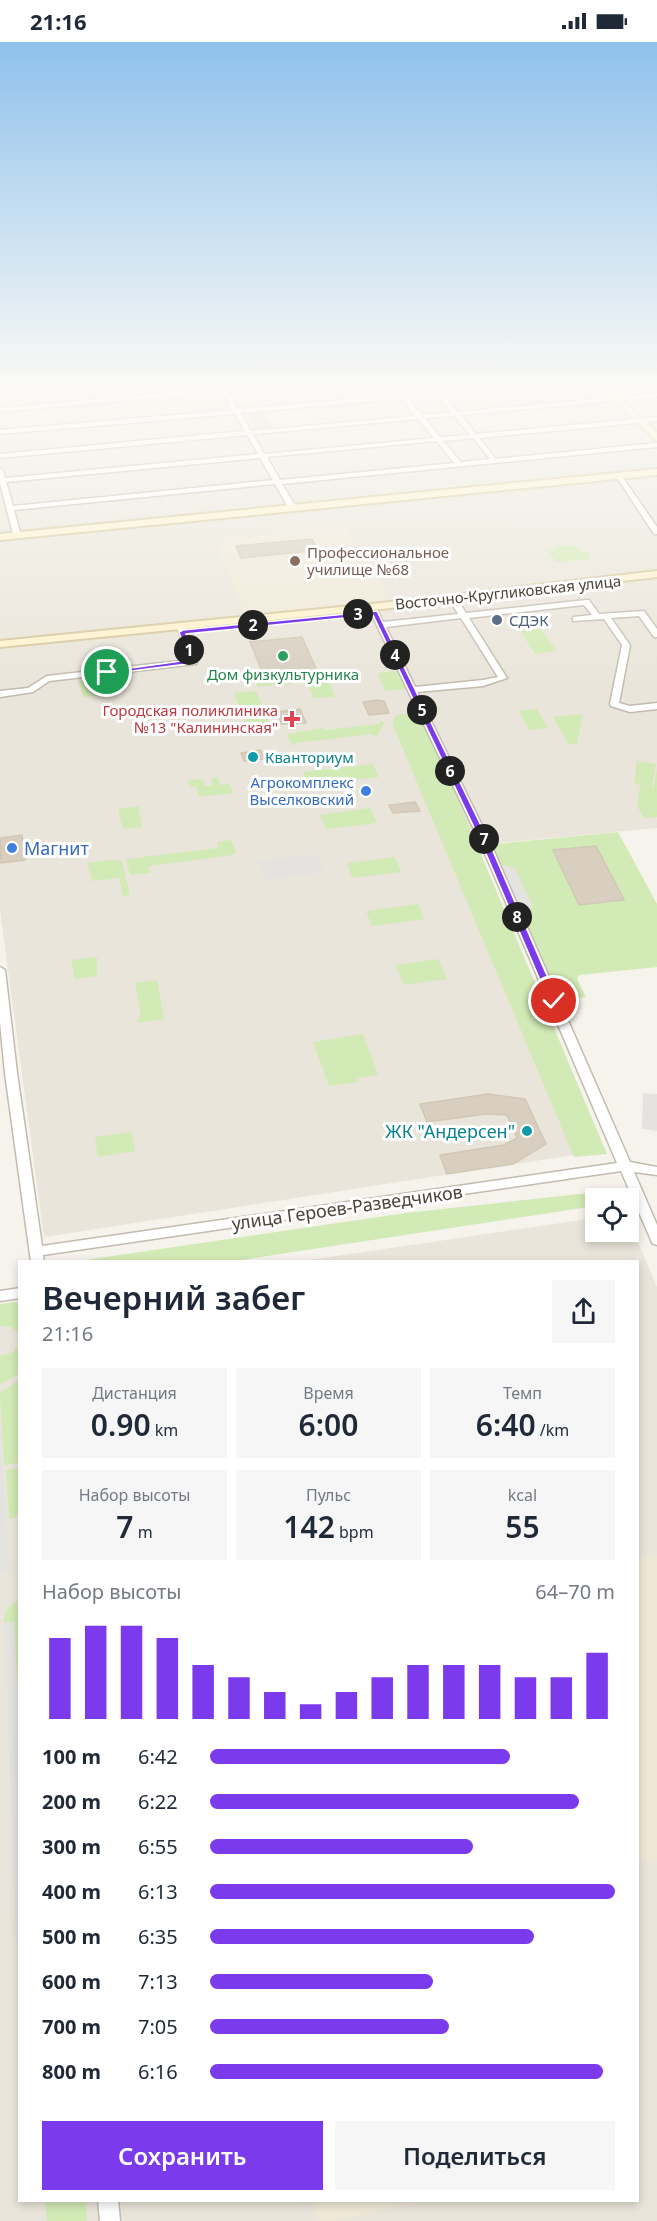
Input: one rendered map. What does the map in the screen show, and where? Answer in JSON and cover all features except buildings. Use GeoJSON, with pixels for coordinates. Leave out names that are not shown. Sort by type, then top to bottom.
{"type":"FeatureCollection","features":[{"type":"Feature","properties":{"kind":"street"},"geometry":{"type":"LineString","coordinates":[[4,484],[17,536]]}},
{"type":"Feature","properties":{"kind":"street"},"geometry":{"type":"LineString","coordinates":[[10,508],[250,484]]}},
{"type":"Feature","properties":{"kind":"street"},"geometry":{"type":"LineString","coordinates":[[278,484],[292,507]]}},
{"type":"Feature","properties":{"kind":"street"},"geometry":{"type":"LineString","coordinates":[[0,537],[538,484]]}},
{"type":"Feature","properties":{"kind":"street"},"geometry":{"type":"LineString","coordinates":[[625,484],[647,511],[657,532]]}},
{"type":"Feature","properties":{"kind":"street","name":"Восточно-Кругликовская улица"},"geometry":{"type":"LineString","coordinates":[[0,644],[375,613],[628,582],[657,574]]}},
{"type":"Feature","properties":{"kind":"street","name":"Восточно-Кругликовская улица"},"geometry":{"type":"LineString","coordinates":[[0,650],[628,582],[657,581]]}},
{"type":"Feature","properties":{"kind":"street"},"geometry":{"type":"LineString","coordinates":[[381,625],[586,602],[626,645],[614,704],[630,709],[657,705]]}},
{"type":"Feature","properties":{"kind":"street"},"geometry":{"type":"LineString","coordinates":[[414,690],[483,683],[503,678],[456,604]]}},
{"type":"Feature","properties":{"kind":"street"},"geometry":{"type":"LineString","coordinates":[[375,613],[414,690],[459,791],[485,842],[657,1240]]}},
{"type":"Feature","properties":{"kind":"street"},"geometry":{"type":"LineString","coordinates":[[576,619],[641,613],[657,634]]}},
{"type":"Feature","properties":{"kind":"street"},"geometry":{"type":"LineString","coordinates":[[0,694],[30,690],[46,679],[193,662],[182,629]]}},
{"type":"Feature","properties":{"kind":"street"},"geometry":{"type":"LineString","coordinates":[[0,970],[11,1073],[38,1256]]}},
{"type":"Feature","properties":{"kind":"street","name":"улица Героев-Разведчиков"},"geometry":{"type":"LineString","coordinates":[[38,1256],[626,1166],[657,1171]]}},
{"type":"Feature","properties":{"kind":"street"},"geometry":{"type":"LineString","coordinates":[[0,1296],[18,1293]]}},
{"type":"Feature","properties":{"kind":"street"},"geometry":{"type":"LineString","coordinates":[[108,2202],[110,2221]]}},
{"type":"Feature","properties":{"kind":"shaded area"},"geometry":{"type":"Polygon","coordinates":[[[0,484],[657,484],[657,828],[445,848],[580,1154],[44,1237],[0,911],[0,484]]]}},
{"type":"Feature","properties":{"kind":"shaded area","name":"Профессиональное училище №68"},"geometry":{"type":"Polygon","coordinates":[[[346,528],[391,600],[246,616],[215,541],[346,528]]]}},
{"type":"Feature","properties":{"kind":"shaded area"},"geometry":{"type":"Polygon","coordinates":[[[316,854],[323,872],[265,879],[258,861],[316,854]]]}},
{"type":"Feature","properties":{"kind":"shaded area"},"geometry":{"type":"Polygon","coordinates":[[[498,864],[515,868],[533,907],[523,917],[498,864]]]}},
{"type":"Feature","properties":{"kind":"shaded area"},"geometry":{"type":"Polygon","coordinates":[[[643,1093],[657,1094],[657,1131],[642,1129],[643,1093]]]}},
{"type":"Feature","properties":{"kind":"shaded area"},"geometry":{"type":"Polygon","coordinates":[[[585,1219],[585,1242],[638,1242],[657,1287],[657,2221],[0,2221],[0,1307],[18,1304],[18,2202],[639,2202],[639,1260],[310,1260],[585,1219]]]}},
{"type":"Feature","properties":{"kind":"shaded area"},"geometry":{"type":"Polygon","coordinates":[[[0,1412],[9,1572],[0,1573],[0,1412]]]}},
{"type":"Feature","properties":{"kind":"shaded area"},"geometry":{"type":"Polygon","coordinates":[[[657,1556],[657,1859],[639,1863],[639,1559],[657,1556]]]}},
{"type":"Feature","properties":{"kind":"shaded area"},"geometry":{"type":"Polygon","coordinates":[[[14,1621],[18,1703],[18,1944],[16,1944],[4,1623],[14,1621]]]}},
{"type":"Feature","properties":{"kind":"shaded area"},"geometry":{"type":"Polygon","coordinates":[[[313,2202],[423,2202],[330,2221],[317,2220],[313,2202]]]}},
{"type":"Feature","properties":{"kind":"green space"},"geometry":{"type":"Polygon","coordinates":[[[572,545],[578,547],[581,552],[588,552],[591,559],[556,562],[548,551],[555,550],[553,547],[572,545]]]}},
{"type":"Feature","properties":{"kind":"green space"},"geometry":{"type":"Polygon","coordinates":[[[540,628],[557,651],[535,654],[520,631],[540,628]]]}},
{"type":"Feature","properties":{"kind":"green space"},"geometry":{"type":"Polygon","coordinates":[[[395,671],[402,673],[407,686],[405,689],[385,691],[378,673],[395,671]]]}},
{"type":"Feature","properties":{"kind":"green space"},"geometry":{"type":"Polygon","coordinates":[[[103,675],[108,690],[116,694],[83,697],[78,677],[103,675]]]}},
{"type":"Feature","properties":{"kind":"green space"},"geometry":{"type":"Polygon","coordinates":[[[304,678],[328,679],[335,697],[314,698],[306,682],[258,687],[257,683],[304,678]]]}},
{"type":"Feature","properties":{"kind":"green space"},"geometry":{"type":"Polygon","coordinates":[[[256,691],[269,724],[246,727],[234,693],[256,691]]]}},
{"type":"Feature","properties":{"kind":"green space"},"geometry":{"type":"Polygon","coordinates":[[[537,709],[548,728],[529,730],[519,711],[537,709]]]}},
{"type":"Feature","properties":{"kind":"green space"},"geometry":{"type":"Polygon","coordinates":[[[421,712],[607,1154],[574,1157],[392,723],[396,715],[421,712]]]}},
{"type":"Feature","properties":{"kind":"green space"},"geometry":{"type":"Polygon","coordinates":[[[583,714],[577,744],[568,744],[553,717],[583,714]]]}},
{"type":"Feature","properties":{"kind":"green space"},"geometry":{"type":"Polygon","coordinates":[[[381,721],[385,722],[376,737],[372,734],[296,743],[292,746],[287,734],[322,728],[326,730],[379,724],[381,721]]]}},
{"type":"Feature","properties":{"kind":"green space"},"geometry":{"type":"Polygon","coordinates":[[[637,761],[656,764],[652,787],[654,787],[657,768],[657,817],[644,818],[637,806],[640,786],[645,786],[634,784],[637,761]]]}},
{"type":"Feature","properties":{"kind":"green space"},"geometry":{"type":"Polygon","coordinates":[[[373,764],[379,777],[307,785],[303,772],[373,764]]]}},
{"type":"Feature","properties":{"kind":"green space"},"geometry":{"type":"Polygon","coordinates":[[[218,777],[220,785],[230,784],[233,793],[199,797],[196,787],[190,787],[188,780],[203,779],[205,786],[215,785],[211,778],[218,777]]]}},
{"type":"Feature","properties":{"kind":"green space"},"geometry":{"type":"Polygon","coordinates":[[[138,806],[142,827],[123,829],[118,809],[138,806]]]}},
{"type":"Feature","properties":{"kind":"green space"},"geometry":{"type":"Polygon","coordinates":[[[370,808],[377,823],[326,829],[320,815],[370,808]]]}},
{"type":"Feature","properties":{"kind":"green space"},"geometry":{"type":"Polygon","coordinates":[[[618,832],[657,904],[657,967],[579,975],[577,979],[586,997],[553,1001],[486,845],[618,832]]]}},
{"type":"Feature","properties":{"kind":"green space"},"geometry":{"type":"Polygon","coordinates":[[[231,840],[236,852],[232,855],[149,866],[150,873],[130,875],[126,859],[218,848],[217,842],[231,840]]]}},
{"type":"Feature","properties":{"kind":"green space"},"geometry":{"type":"Polygon","coordinates":[[[395,857],[401,872],[352,878],[347,863],[395,857]]]}},
{"type":"Feature","properties":{"kind":"green space"},"geometry":{"type":"Polygon","coordinates":[[[122,861],[130,895],[123,896],[119,878],[92,881],[87,863],[122,861]]]}},
{"type":"Feature","properties":{"kind":"green space"},"geometry":{"type":"Polygon","coordinates":[[[418,904],[424,919],[372,926],[366,911],[418,904]]]}},
{"type":"Feature","properties":{"kind":"green space"},"geometry":{"type":"Polygon","coordinates":[[[97,957],[97,976],[75,979],[71,960],[97,957]]]}},
{"type":"Feature","properties":{"kind":"green space"},"geometry":{"type":"Polygon","coordinates":[[[438,959],[447,979],[404,985],[396,965],[438,959]]]}},
{"type":"Feature","properties":{"kind":"green space"},"geometry":{"type":"Polygon","coordinates":[[[157,980],[164,1019],[138,1023],[137,1020],[141,1016],[135,983],[157,980]]]}},
{"type":"Feature","properties":{"kind":"green space"},"geometry":{"type":"Polygon","coordinates":[[[363,1034],[378,1075],[358,1078],[358,1082],[329,1086],[313,1042],[363,1034]]]}},
{"type":"Feature","properties":{"kind":"green space"},"geometry":{"type":"Polygon","coordinates":[[[131,1132],[135,1151],[98,1157],[95,1137],[131,1132]]]}},
{"type":"Feature","properties":{"kind":"green space"},"geometry":{"type":"Polygon","coordinates":[[[585,1193],[585,1208],[243,1260],[85,1260],[406,1213],[585,1193]]]}},
{"type":"Feature","properties":{"kind":"green space"},"geometry":{"type":"Polygon","coordinates":[[[18,1303],[18,1333],[10,1326],[0,1326],[0,1304],[18,1303]]]}},
{"type":"Feature","properties":{"kind":"green space"},"geometry":{"type":"Polygon","coordinates":[[[18,1345],[18,1375],[0,1384],[0,1356],[13,1352],[18,1345]]]}},
{"type":"Feature","properties":{"kind":"green space"},"geometry":{"type":"Polygon","coordinates":[[[18,1381],[18,1463],[4,1465],[0,1393],[18,1381]]]}},
{"type":"Feature","properties":{"kind":"green space"},"geometry":{"type":"Polygon","coordinates":[[[18,1468],[18,1514],[15,1518],[9,1519],[6,1470],[18,1468]]]}},
{"type":"Feature","properties":{"kind":"green space"},"geometry":{"type":"Polygon","coordinates":[[[18,1601],[17,1682],[14,1622],[4,1623],[7,1609],[18,1601]]]}},
{"type":"Feature","properties":{"kind":"green space"},"geometry":{"type":"Polygon","coordinates":[[[45,2202],[86,2202],[87,2221],[47,2221],[45,2202]]]}},
{"type":"Feature","properties":{"kind":"place","name":"Профессиональное училище №68"},"geometry":{"type":"Point","coordinates":[295,561]}},
{"type":"Feature","properties":{"kind":"place","name":"СДЭК"},"geometry":{"type":"Point","coordinates":[497,620]}},
{"type":"Feature","properties":{"kind":"place","name":"Дом физкультурника"},"geometry":{"type":"Point","coordinates":[283,656]}},
{"type":"Feature","properties":{"kind":"place","name":"Городская поликлиника №13 \"Калининская\""},"geometry":{"type":"Point","coordinates":[292,719]}},
{"type":"Feature","properties":{"kind":"place","name":"Кванториум"},"geometry":{"type":"Point","coordinates":[253,757]}},
{"type":"Feature","properties":{"kind":"place","name":"Агрокомплекс Выселковский"},"geometry":{"type":"Point","coordinates":[366,791]}},
{"type":"Feature","properties":{"kind":"place","name":"Магнит"},"geometry":{"type":"Point","coordinates":[12,848]}},
{"type":"Feature","properties":{"kind":"place","name":"ЖК \"Андерсен\""},"geometry":{"type":"Point","coordinates":[527,1131]}},
{"type":"Feature","properties":{"kind":"route"},"geometry":{"type":"LineString","coordinates":[[107,672],[193,662],[183,632],[375,613],[414,690],[459,791],[485,842],[554,1001]]}}]}
